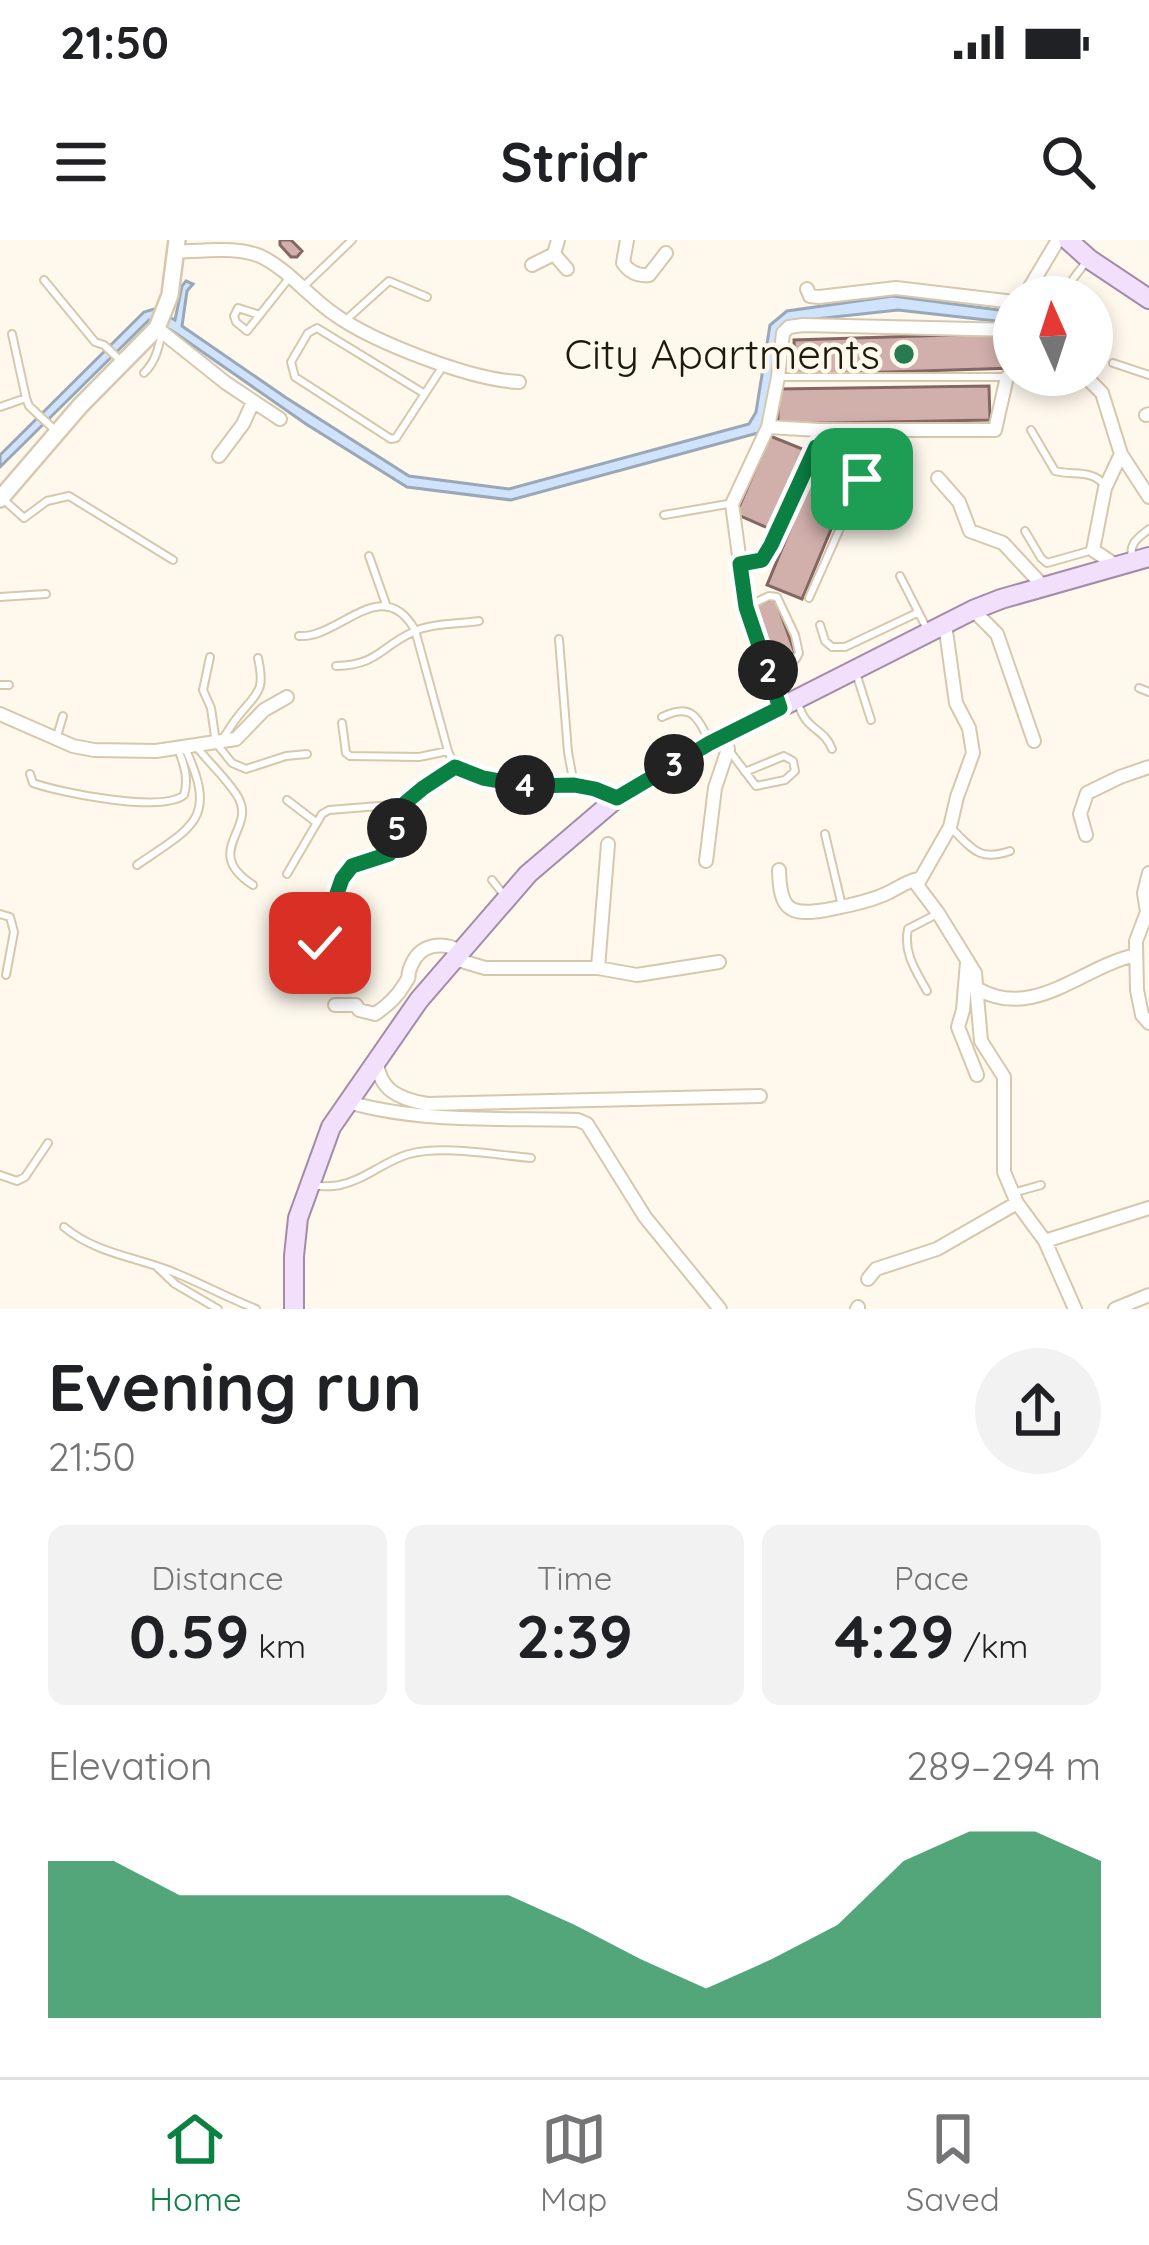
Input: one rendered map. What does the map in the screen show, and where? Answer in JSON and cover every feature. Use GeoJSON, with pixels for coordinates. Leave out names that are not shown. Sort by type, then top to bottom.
{"type":"FeatureCollection","features":[{"type":"Feature","properties":{"kind":"main road"},"geometry":{"type":"LineString","coordinates":[[1068,240],[1089,250],[1148,298]]}},
{"type":"Feature","properties":{"kind":"main road"},"geometry":{"type":"LineString","coordinates":[[294,1309],[295,1240],[308,1186],[332,1127],[419,1000],[529,874],[617,798],[937,628],[1044,587],[1138,563]]}},
{"type":"Feature","properties":{"kind":"street"},"geometry":{"type":"LineString","coordinates":[[627,240],[623,263],[641,276],[650,275],[666,254]]}},
{"type":"Feature","properties":{"kind":"street"},"geometry":{"type":"LineString","coordinates":[[1037,276],[1058,240]]}},
{"type":"Feature","properties":{"kind":"street"},"geometry":{"type":"LineString","coordinates":[[3,490],[52,428],[119,360],[160,329],[176,246],[237,246],[290,277],[344,321],[444,365],[497,381],[519,382]]}},
{"type":"Feature","properties":{"kind":"street"},"geometry":{"type":"LineString","coordinates":[[532,266],[556,247],[567,269]]}},
{"type":"Feature","properties":{"kind":"street"},"geometry":{"type":"LineString","coordinates":[[807,289],[810,296],[819,297],[896,288],[993,300]]}},
{"type":"Feature","properties":{"kind":"street"},"geometry":{"type":"LineString","coordinates":[[789,704],[768,669],[746,607],[732,504],[767,427],[783,333],[789,327],[993,330]]}},
{"type":"Feature","properties":{"kind":"street"},"geometry":{"type":"LineString","coordinates":[[160,329],[280,419]]}},
{"type":"Feature","properties":{"kind":"street"},"geometry":{"type":"LineString","coordinates":[[767,427],[995,430],[1004,396]]}},
{"type":"Feature","properties":{"kind":"street"},"geometry":{"type":"LineString","coordinates":[[1103,396],[1121,454],[1149,497]]}},
{"type":"Feature","properties":{"kind":"street"},"geometry":{"type":"LineString","coordinates":[[219,455],[253,402]]}},
{"type":"Feature","properties":{"kind":"street"},"geometry":{"type":"LineString","coordinates":[[1121,454],[1105,488],[1093,550],[1138,563]]}},
{"type":"Feature","properties":{"kind":"street"},"geometry":{"type":"LineString","coordinates":[[938,478],[959,502],[970,531],[1003,543],[1044,587]]}},
{"type":"Feature","properties":{"kind":"street"},"geometry":{"type":"LineString","coordinates":[[974,610],[997,634],[1034,741]]}},
{"type":"Feature","properties":{"kind":"street"},"geometry":{"type":"LineString","coordinates":[[937,628],[974,753],[950,827],[918,879],[918,889],[975,974],[981,1040],[1004,1077],[1003,1161],[1015,1198],[1045,1241],[1075,1309]]}},
{"type":"Feature","properties":{"kind":"street"},"geometry":{"type":"LineString","coordinates":[[0,714],[55,740],[124,752],[236,739],[264,710],[287,697]]}},
{"type":"Feature","properties":{"kind":"street"},"geometry":{"type":"LineString","coordinates":[[706,861],[721,743]]}},
{"type":"Feature","properties":{"kind":"street"},"geometry":{"type":"LineString","coordinates":[[1086,836],[1079,814],[1088,793],[1149,767]]}},
{"type":"Feature","properties":{"kind":"street"},"geometry":{"type":"LineString","coordinates":[[598,968],[608,844]]}},
{"type":"Feature","properties":{"kind":"street"},"geometry":{"type":"LineString","coordinates":[[779,870],[782,895],[793,912],[803,914],[852,907],[918,879]]}},
{"type":"Feature","properties":{"kind":"street"},"geometry":{"type":"LineString","coordinates":[[1149,873],[1144,893],[1148,916],[1138,932],[1136,955],[1137,990],[1142,1016],[1149,1023]]}},
{"type":"Feature","properties":{"kind":"street"},"geometry":{"type":"LineString","coordinates":[[335,1005],[356,1005],[375,1014],[385,1008],[406,983],[418,954],[430,946],[449,944],[458,956],[485,968],[598,968],[637,975],[719,962]]}},
{"type":"Feature","properties":{"kind":"street"},"geometry":{"type":"LineString","coordinates":[[978,989],[994,997],[1036,998],[1136,955]]}},
{"type":"Feature","properties":{"kind":"street"},"geometry":{"type":"LineString","coordinates":[[967,961],[958,1027],[977,1075]]}},
{"type":"Feature","properties":{"kind":"street"},"geometry":{"type":"LineString","coordinates":[[377,1058],[381,1083],[409,1101],[427,1104],[760,1096]]}},
{"type":"Feature","properties":{"kind":"street"},"geometry":{"type":"LineString","coordinates":[[348,1102],[410,1116],[587,1124],[645,1217],[720,1309]]}},
{"type":"Feature","properties":{"kind":"street"},"geometry":{"type":"LineString","coordinates":[[868,1279],[876,1270],[937,1249],[1015,1198]]}},
{"type":"Feature","properties":{"kind":"street"},"geometry":{"type":"LineString","coordinates":[[1045,1241],[1149,1208]]}},
{"type":"Feature","properties":{"kind":"street"},"geometry":{"type":"LineString","coordinates":[[1114,1309],[1149,1295]]}},
{"type":"Feature","properties":{"kind":"lane"},"geometry":{"type":"LineString","coordinates":[[303,287],[352,240]]}},
{"type":"Feature","properties":{"kind":"lane"},"geometry":{"type":"LineString","coordinates":[[260,315],[290,277]]}},
{"type":"Feature","properties":{"kind":"lane"},"geometry":{"type":"LineString","coordinates":[[44,280],[95,342],[119,360]]}},
{"type":"Feature","properties":{"kind":"lane"},"geometry":{"type":"LineString","coordinates":[[344,321],[389,281],[427,297]]}},
{"type":"Feature","properties":{"kind":"lane"},"geometry":{"type":"LineString","coordinates":[[425,394],[316,328],[291,362],[296,377],[391,440],[396,438],[425,394],[444,365]]}},
{"type":"Feature","properties":{"kind":"lane"},"geometry":{"type":"LineString","coordinates":[[144,373],[158,353],[160,329]]}},
{"type":"Feature","properties":{"kind":"lane"},"geometry":{"type":"LineString","coordinates":[[12,334],[26,398],[52,428]]}},
{"type":"Feature","properties":{"kind":"lane"},"geometry":{"type":"LineString","coordinates":[[1113,363],[1149,375]]}},
{"type":"Feature","properties":{"kind":"lane"},"geometry":{"type":"LineString","coordinates":[[778,377],[993,375]]}},
{"type":"Feature","properties":{"kind":"lane"},"geometry":{"type":"LineString","coordinates":[[0,407],[26,398]]}},
{"type":"Feature","properties":{"kind":"lane"},"geometry":{"type":"LineString","coordinates":[[740,564],[762,560],[771,545],[816,447],[819,430]]}},
{"type":"Feature","properties":{"kind":"lane"},"geometry":{"type":"LineString","coordinates":[[1031,430],[1055,471],[1089,474],[1105,488]]}},
{"type":"Feature","properties":{"kind":"lane"},"geometry":{"type":"LineString","coordinates":[[809,598],[862,479],[858,461],[816,447]]}},
{"type":"Feature","properties":{"kind":"lane"},"geometry":{"type":"LineString","coordinates":[[3,490],[24,518],[47,501],[69,496],[173,560]]}},
{"type":"Feature","properties":{"kind":"lane"},"geometry":{"type":"LineString","coordinates":[[664,515],[732,504]]}},
{"type":"Feature","properties":{"kind":"lane"},"geometry":{"type":"LineString","coordinates":[[1138,563],[1130,548],[1149,529]]}},
{"type":"Feature","properties":{"kind":"lane"},"geometry":{"type":"LineString","coordinates":[[1025,531],[1047,563],[1093,550]]}},
{"type":"Feature","properties":{"kind":"lane"},"geometry":{"type":"LineString","coordinates":[[369,556],[387,607]]}},
{"type":"Feature","properties":{"kind":"lane"},"geometry":{"type":"LineString","coordinates":[[900,577],[917,613],[937,628]]}},
{"type":"Feature","properties":{"kind":"lane"},"geometry":{"type":"LineString","coordinates":[[0,597],[46,594]]}},
{"type":"Feature","properties":{"kind":"lane"},"geometry":{"type":"LineString","coordinates":[[746,607],[777,597],[795,635],[800,653],[796,659],[768,669]]}},
{"type":"Feature","properties":{"kind":"lane"},"geometry":{"type":"LineString","coordinates":[[299,636],[319,635],[370,606],[387,607],[409,620],[415,630],[455,767],[483,778],[528,786],[574,785],[617,798]]}},
{"type":"Feature","properties":{"kind":"lane"},"geometry":{"type":"LineString","coordinates":[[820,625],[832,647],[844,647],[917,613]]}},
{"type":"Feature","properties":{"kind":"lane"},"geometry":{"type":"LineString","coordinates":[[336,666],[357,665],[380,656],[415,630],[479,621]]}},
{"type":"Feature","properties":{"kind":"lane"},"geometry":{"type":"LineString","coordinates":[[559,639],[574,785]]}},
{"type":"Feature","properties":{"kind":"lane"},"geometry":{"type":"LineString","coordinates":[[210,657],[203,691],[218,743],[232,763],[246,769],[307,754]]}},
{"type":"Feature","properties":{"kind":"lane"},"geometry":{"type":"LineString","coordinates":[[218,743],[259,694],[258,658]]}},
{"type":"Feature","properties":{"kind":"lane"},"geometry":{"type":"LineString","coordinates":[[855,670],[871,720]]}},
{"type":"Feature","properties":{"kind":"lane"},"geometry":{"type":"LineString","coordinates":[[1139,688],[1149,692]]}},
{"type":"Feature","properties":{"kind":"lane"},"geometry":{"type":"LineString","coordinates":[[789,704],[806,724],[827,736],[832,748]]}},
{"type":"Feature","properties":{"kind":"lane"},"geometry":{"type":"LineString","coordinates":[[662,717],[679,709],[697,718],[756,785],[775,784],[795,771],[793,761],[784,756],[745,772]]}},
{"type":"Feature","properties":{"kind":"lane"},"geometry":{"type":"LineString","coordinates":[[55,740],[63,716]]}},
{"type":"Feature","properties":{"kind":"lane"},"geometry":{"type":"LineString","coordinates":[[341,723],[350,756],[419,757],[448,752]]}},
{"type":"Feature","properties":{"kind":"lane"},"geometry":{"type":"LineString","coordinates":[[30,774],[33,783],[54,791],[133,802],[175,802],[186,790],[187,748]]}},
{"type":"Feature","properties":{"kind":"lane"},"geometry":{"type":"LineString","coordinates":[[137,865],[178,837],[202,807],[202,789],[187,748]]}},
{"type":"Feature","properties":{"kind":"lane"},"geometry":{"type":"LineString","coordinates":[[187,748],[239,800],[241,817],[230,847],[233,870],[253,885]]}},
{"type":"Feature","properties":{"kind":"lane"},"geometry":{"type":"LineString","coordinates":[[320,943],[342,879],[352,866],[389,854],[404,804],[455,767]]}},
{"type":"Feature","properties":{"kind":"lane"},"geometry":{"type":"LineString","coordinates":[[287,800],[316,823]]}},
{"type":"Feature","properties":{"kind":"lane"},"geometry":{"type":"LineString","coordinates":[[287,874],[322,814],[404,804]]}},
{"type":"Feature","properties":{"kind":"lane"},"geometry":{"type":"LineString","coordinates":[[950,827],[979,854],[996,856],[1010,851]]}},
{"type":"Feature","properties":{"kind":"lane"},"geometry":{"type":"LineString","coordinates":[[825,834],[842,908]]}},
{"type":"Feature","properties":{"kind":"lane"},"geometry":{"type":"LineString","coordinates":[[492,880],[507,898]]}},
{"type":"Feature","properties":{"kind":"lane"},"geometry":{"type":"LineString","coordinates":[[927,991],[907,953],[906,937],[908,929],[938,913]]}},
{"type":"Feature","properties":{"kind":"lane"},"geometry":{"type":"LineString","coordinates":[[0,914],[10,917],[14,932],[6,975]]}},
{"type":"Feature","properties":{"kind":"lane"},"geometry":{"type":"LineString","coordinates":[[0,1175],[17,1181],[25,1177],[48,1143]]}},
{"type":"Feature","properties":{"kind":"lane"},"geometry":{"type":"LineString","coordinates":[[308,1186],[353,1181],[412,1153],[531,1158]]}},
{"type":"Feature","properties":{"kind":"lane"},"geometry":{"type":"LineString","coordinates":[[1015,1198],[1041,1185]]}},
{"type":"Feature","properties":{"kind":"lane"},"geometry":{"type":"LineString","coordinates":[[64,1227],[114,1255],[156,1266],[256,1309]]}},
{"type":"Feature","properties":{"kind":"lane"},"geometry":{"type":"LineString","coordinates":[[156,1266],[175,1284],[218,1309]]}},
{"type":"Feature","properties":{"kind":"water"},"geometry":{"type":"Polygon","coordinates":[[[186,281],[193,284],[187,291],[182,326],[409,476],[509,489],[749,424],[756,412],[770,325],[787,311],[893,296],[993,309],[993,321],[898,310],[787,322],[766,420],[758,433],[511,500],[407,487],[149,320],[0,467],[0,455],[144,312],[154,309],[175,320],[186,281]]]}},
{"type":"Feature","properties":{"kind":"building"},"geometry":{"type":"Polygon","coordinates":[[[280,240],[291,240],[302,251],[291,257],[280,240]]]}},
{"type":"Feature","properties":{"kind":"building","name":"City Apartments"},"geometry":{"type":"Polygon","coordinates":[[[993,334],[993,369],[795,375],[794,340],[993,334]]]}},
{"type":"Feature","properties":{"kind":"building","name":"City Apartments"},"geometry":{"type":"Polygon","coordinates":[[[989,386],[990,420],[778,424],[778,389],[989,386]]]}},
{"type":"Feature","properties":{"kind":"building","name":"City Apartments"},"geometry":{"type":"Polygon","coordinates":[[[770,436],[805,450],[770,529],[736,514],[770,436]]]}},
{"type":"Feature","properties":{"kind":"building","name":"City Apartments"},"geometry":{"type":"Polygon","coordinates":[[[822,452],[857,467],[802,599],[767,585],[822,452]]]}},
{"type":"Feature","properties":{"kind":"building"},"geometry":{"type":"Polygon","coordinates":[[[775,598],[795,653],[769,662],[749,607],[775,598]]]}},
{"type":"Feature","properties":{"kind":"place","name":"City Apartments"},"geometry":{"type":"Point","coordinates":[904,354]}},
{"type":"Feature","properties":{"kind":"route"},"geometry":{"type":"LineString","coordinates":[[320,943],[342,879],[352,866],[389,854],[404,804],[455,767],[483,778],[528,786],[574,785],[617,798],[780,708],[746,607],[740,564],[762,560],[816,447],[858,461],[862,479]]}}]}
